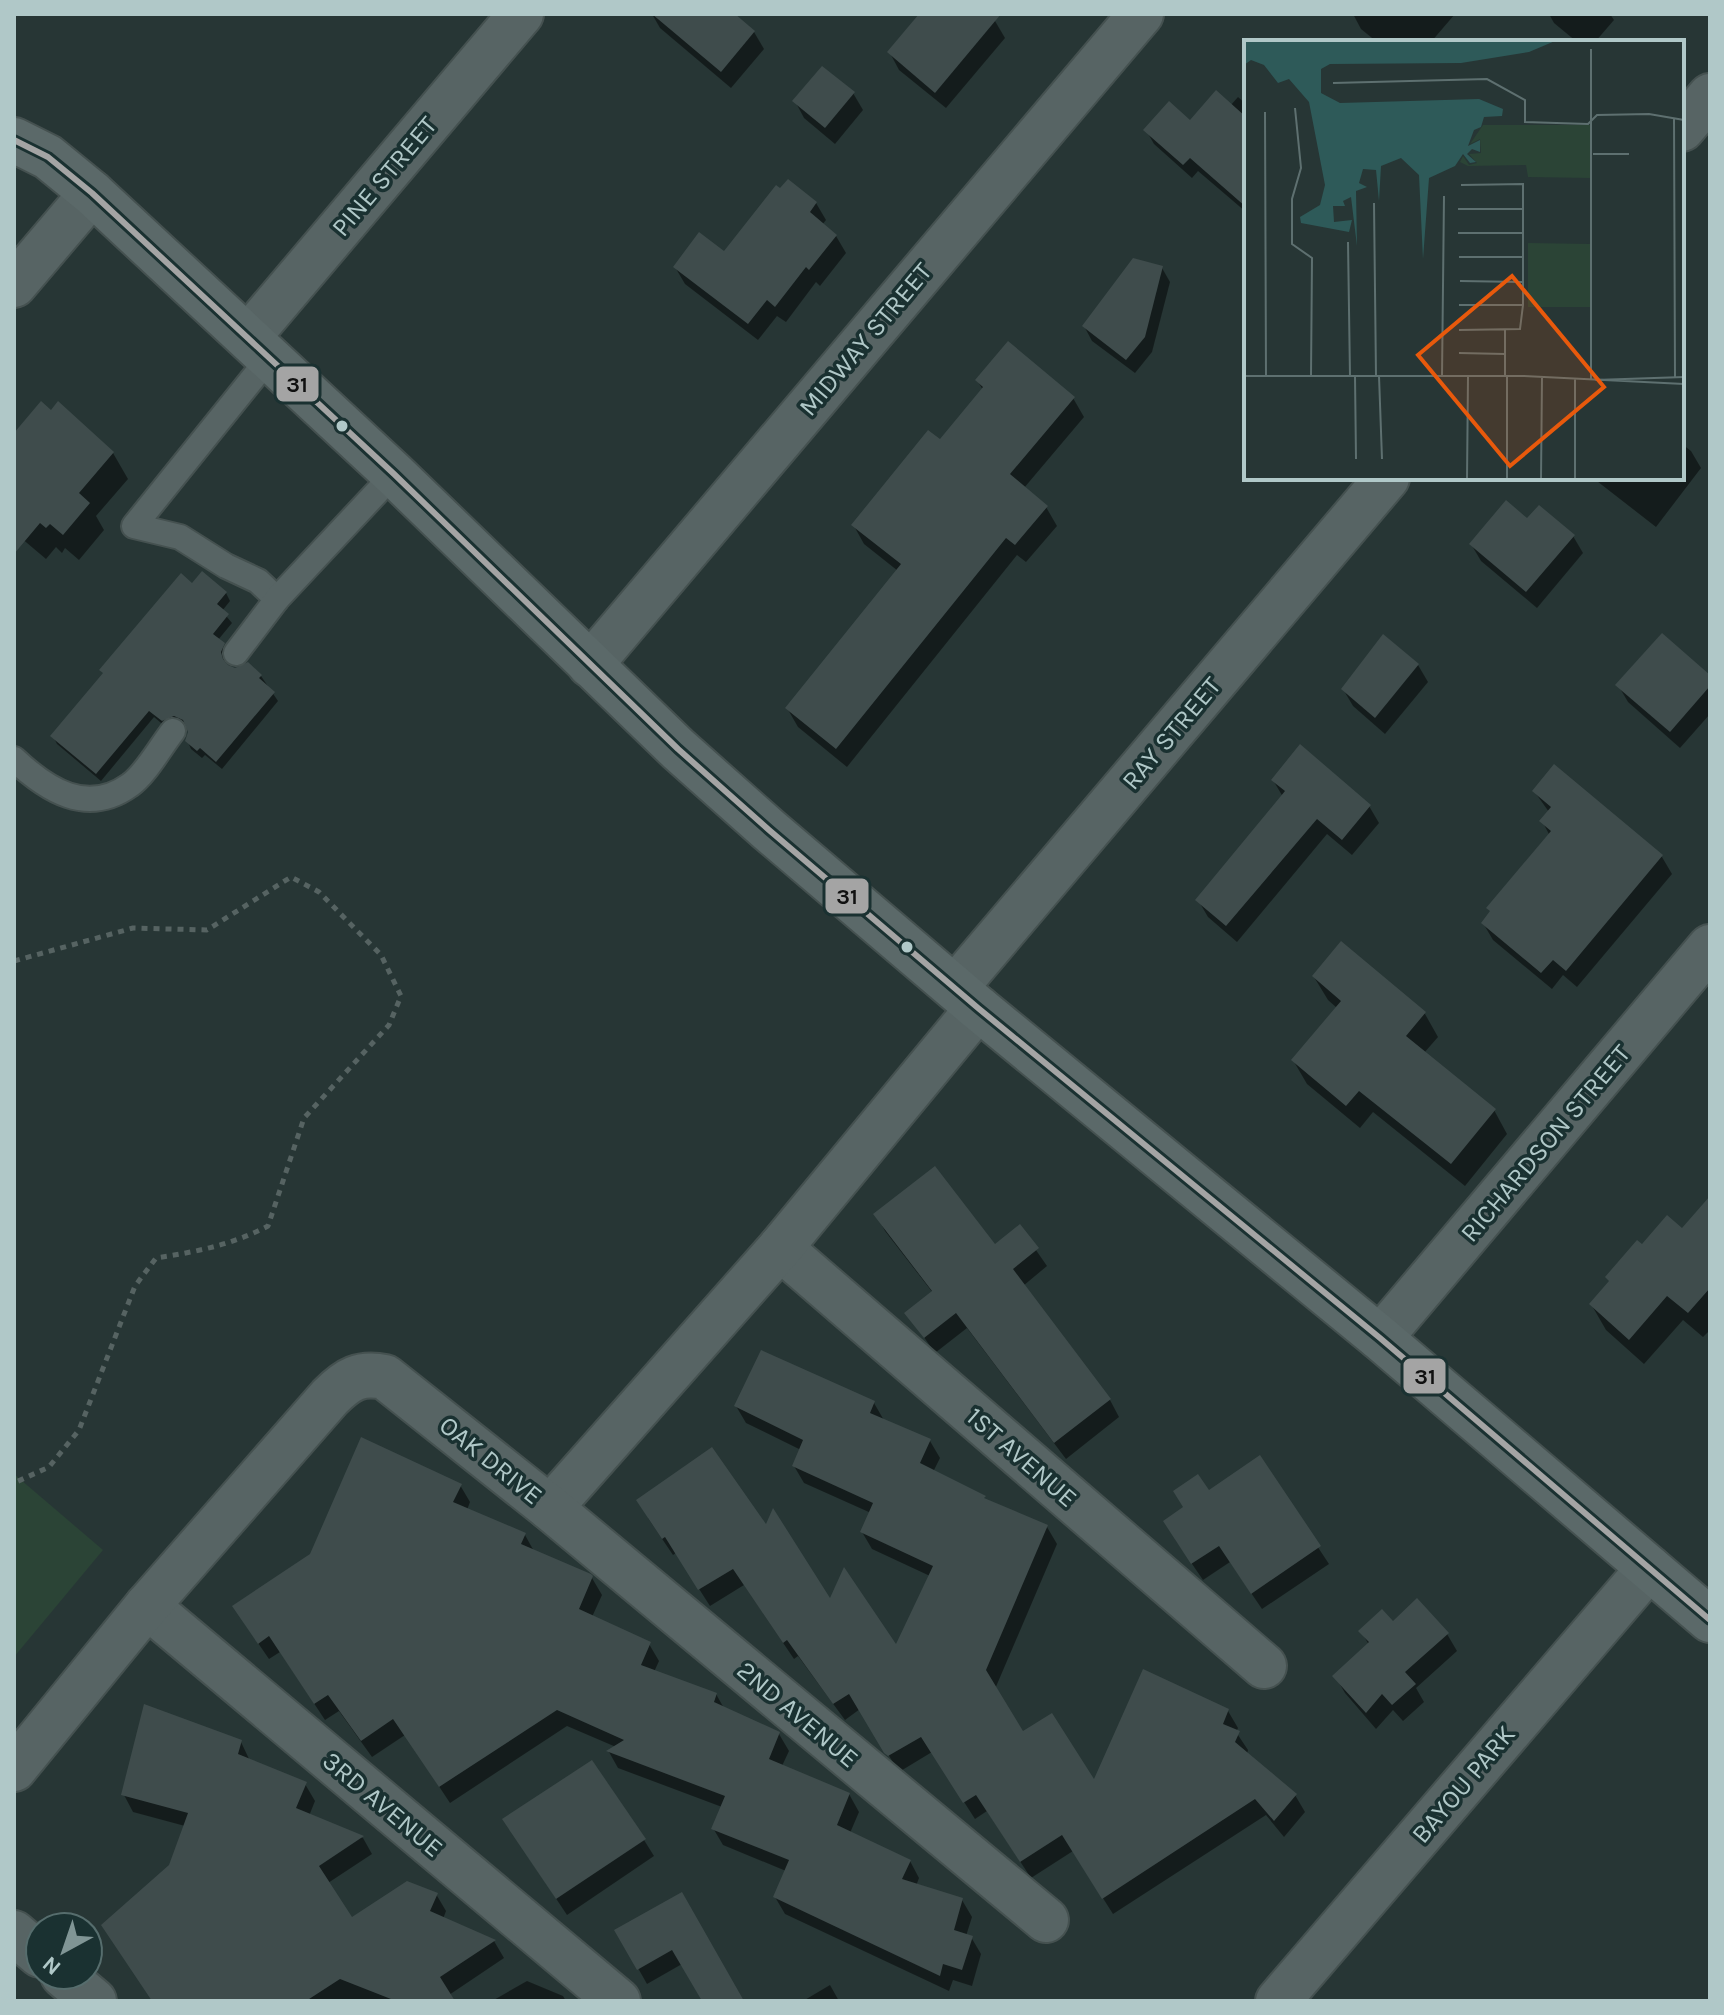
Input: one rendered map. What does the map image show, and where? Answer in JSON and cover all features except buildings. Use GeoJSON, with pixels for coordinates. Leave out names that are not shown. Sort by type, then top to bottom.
{"type":"FeatureCollection","features":[{"type":"Feature","properties":{"kind":"main road"},"geometry":{"type":"LineString","coordinates":[[14,109],[31,148],[92,193],[259,347],[590,665],[758,820],[967,998],[1380,1338],[1710,1620]]}},
{"type":"Feature","properties":{"kind":"street","name":"PINE STREET"},"geometry":{"type":"LineString","coordinates":[[259,347],[521,14]]}},
{"type":"Feature","properties":{"kind":"street","name":"MIDWAY STREET"},"geometry":{"type":"LineString","coordinates":[[590,665],[1141,14]]}},
{"type":"Feature","properties":{"kind":"street"},"geometry":{"type":"LineString","coordinates":[[1684,127],[1710,96]]}},
{"type":"Feature","properties":{"kind":"street"},"geometry":{"type":"LineString","coordinates":[[14,285],[92,193]]}},
{"type":"Feature","properties":{"kind":"street","name":"RAY STREET"},"geometry":{"type":"LineString","coordinates":[[967,998],[1385,480]]}},
{"type":"Feature","properties":{"kind":"street","name":"RICHARDSON STREET"},"geometry":{"type":"LineString","coordinates":[[1380,1338],[1710,947]]}},
{"type":"Feature","properties":{"kind":"street","name":"OAK DRIVE"},"geometry":{"type":"LineString","coordinates":[[14,1769],[147,1606],[330,1397],[356,1376],[370,1374],[385,1377],[550,1508],[780,1248],[967,998]]}},
{"type":"Feature","properties":{"kind":"street","name":"1ST AVENUE"},"geometry":{"type":"LineString","coordinates":[[780,1248],[1264,1666]]}},
{"type":"Feature","properties":{"kind":"street","name":"2ND AVENUE"},"geometry":{"type":"LineString","coordinates":[[550,1508],[1046,1920]]}},
{"type":"Feature","properties":{"kind":"street","name":"BAYOU PARK"},"geometry":{"type":"LineString","coordinates":[[1278,2001],[1649,1568]]}},
{"type":"Feature","properties":{"kind":"street","name":"3RD AVENUE"},"geometry":{"type":"LineString","coordinates":[[147,1606],[618,2001]]}},
{"type":"Feature","properties":{"kind":"lane"},"geometry":{"type":"LineString","coordinates":[[259,347],[134,526],[180,537],[226,566],[258,581],[277,599]]}},
{"type":"Feature","properties":{"kind":"lane"},"geometry":{"type":"LineString","coordinates":[[236,653],[277,599],[394,474]]}},
{"type":"Feature","properties":{"kind":"lane"},"geometry":{"type":"LineString","coordinates":[[14,759],[56,792],[78,800],[104,797],[132,785],[173,731]]}},
{"type":"Feature","properties":{"kind":"path"},"geometry":{"type":"LineString","coordinates":[[14,961],[133,928],[207,930],[291,877],[319,892],[381,955],[401,996],[389,1025],[304,1118],[268,1226],[242,1240],[156,1258],[135,1286],[79,1430],[49,1467],[14,1483]]}},
{"type":"Feature","properties":{"kind":"green space"},"geometry":{"type":"Polygon","coordinates":[[[14,1474],[103,1550],[14,1657],[14,1474]]]}},
{"type":"Feature","properties":{"kind":"transit line","name":"31"},"geometry":{"type":"LineString","coordinates":[[14,140],[48,157],[92,193],[394,474],[678,749],[769,830],[978,1008],[1380,1338],[1710,1620]]}}]}
